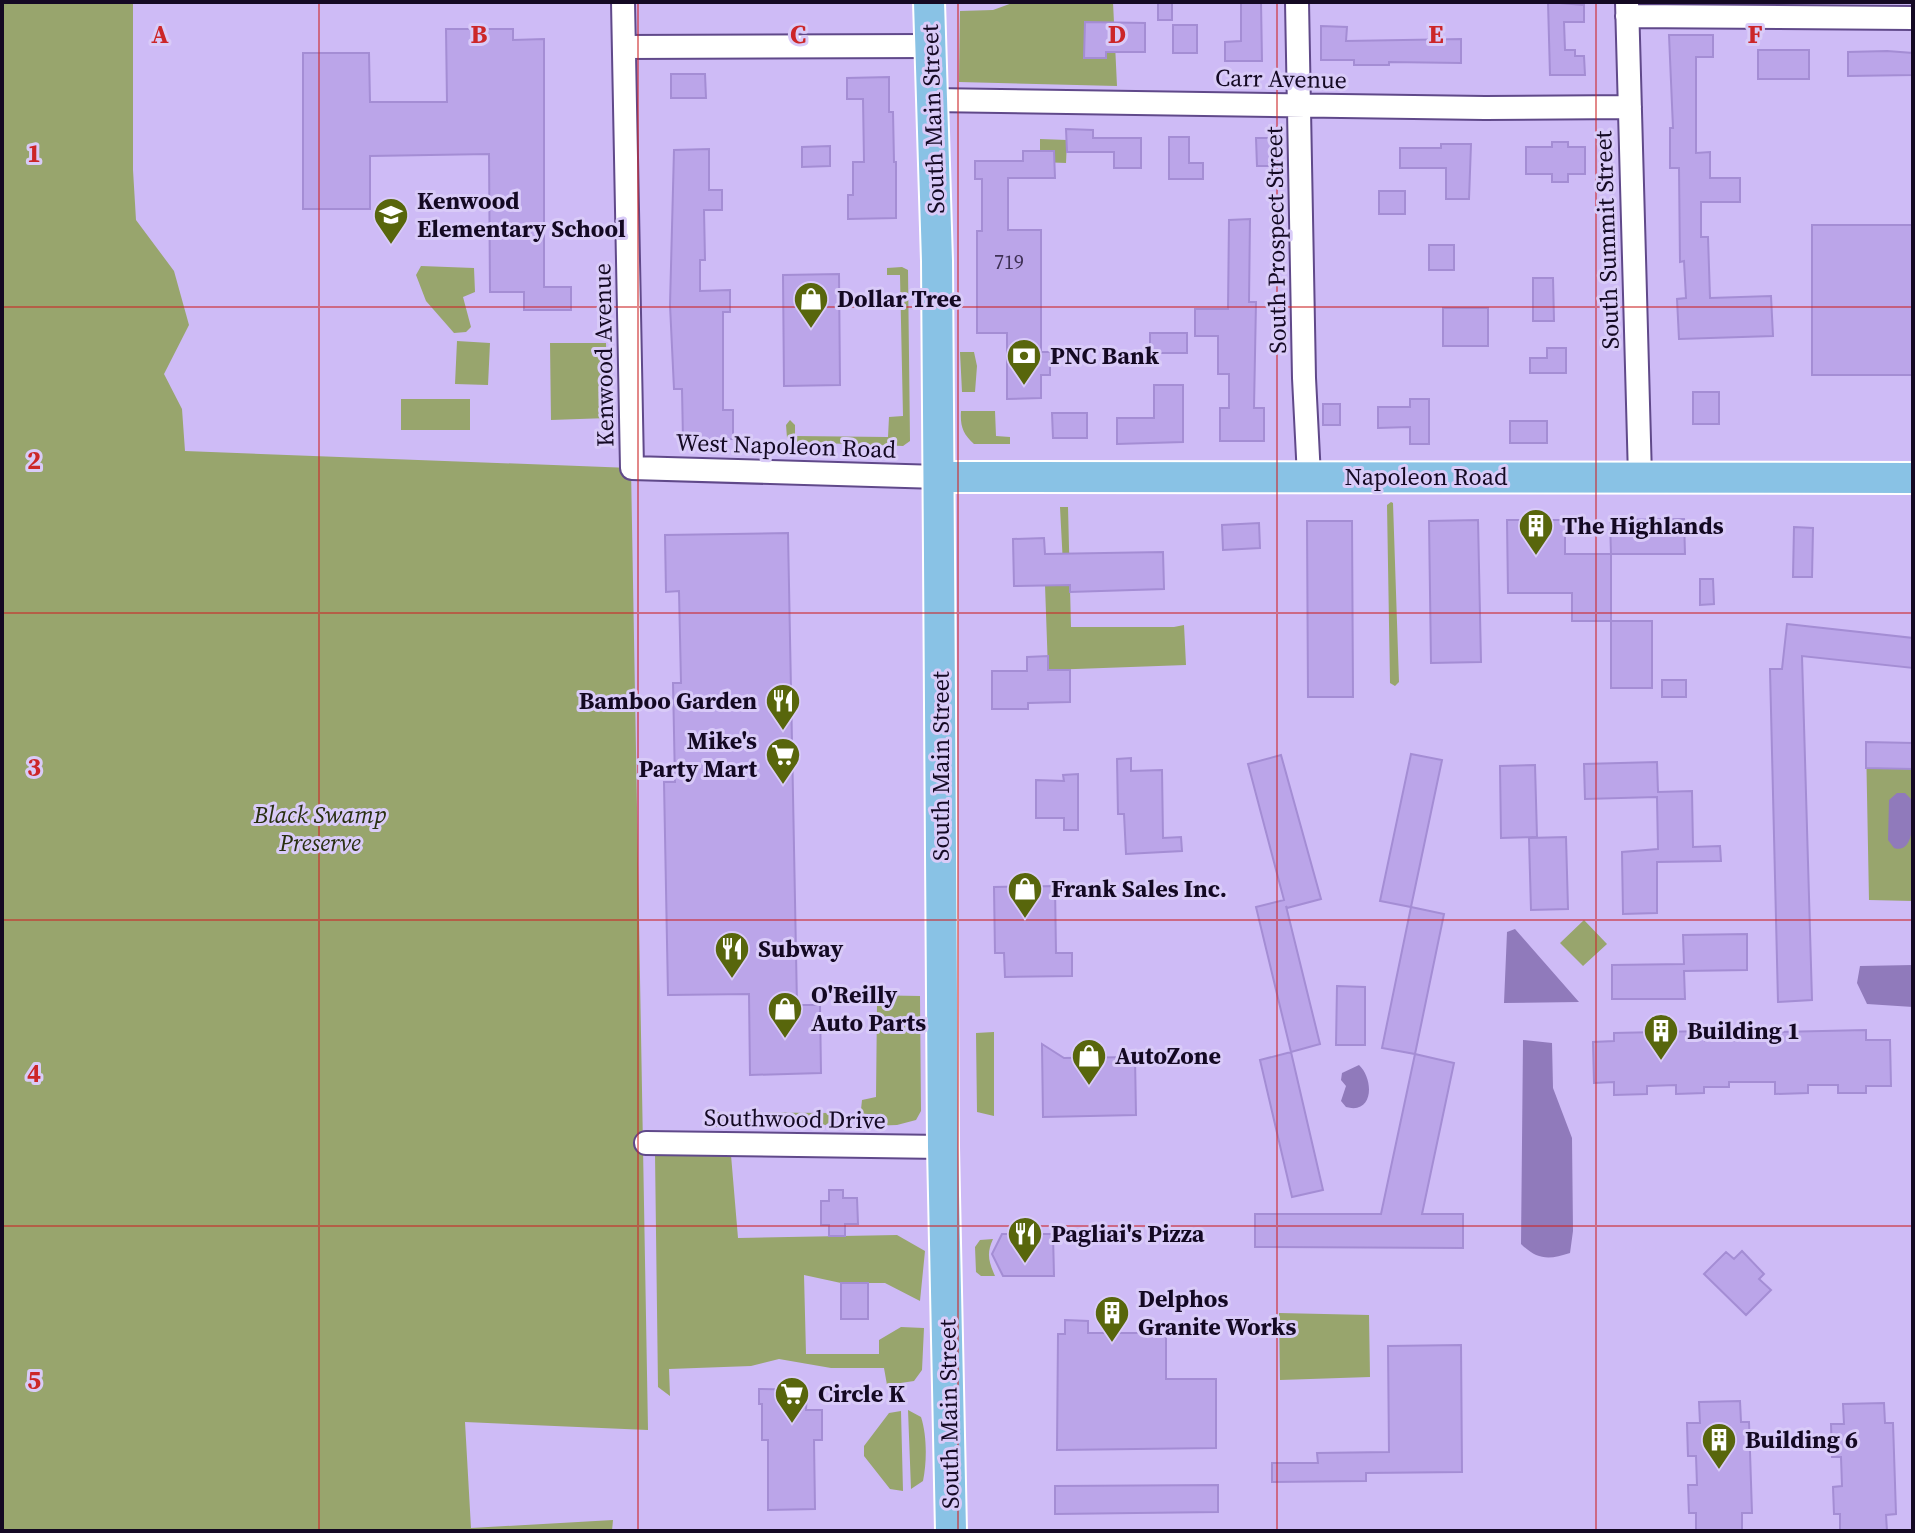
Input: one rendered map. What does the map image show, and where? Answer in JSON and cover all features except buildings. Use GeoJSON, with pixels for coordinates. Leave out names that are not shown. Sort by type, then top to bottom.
{"type":"FeatureCollection","features":[{"type":"Feature","properties":{"kind":"main road","name":"South Main Street"},"geometry":{"type":"LineString","coordinates":[[929,2],[937,261],[943,1147],[951,1531]]}},
{"type":"Feature","properties":{"kind":"main road","name":"Napoleon Road"},"geometry":{"type":"LineString","coordinates":[[939,477],[1913,478]]}},
{"type":"Feature","properties":{"kind":"street","name":"Kenwood Avenue"},"geometry":{"type":"LineString","coordinates":[[623,2],[632,468]]}},
{"type":"Feature","properties":{"kind":"street","name":"South Prospect Street"},"geometry":{"type":"LineString","coordinates":[[1297,2],[1304,378],[1309,477]]}},
{"type":"Feature","properties":{"kind":"street"},"geometry":{"type":"LineString","coordinates":[[1627,9],[1913,18]]}},
{"type":"Feature","properties":{"kind":"street","name":"South Summit Street"},"geometry":{"type":"LineString","coordinates":[[1627,9],[1640,477]]}},
{"type":"Feature","properties":{"kind":"street"},"geometry":{"type":"LineString","coordinates":[[624,47],[931,46]]}},
{"type":"Feature","properties":{"kind":"street","name":"Carr Avenue"},"geometry":{"type":"LineString","coordinates":[[931,100],[1630,107]]}},
{"type":"Feature","properties":{"kind":"street","name":"West Napoleon Road"},"geometry":{"type":"LineString","coordinates":[[632,468],[939,477]]}},
{"type":"Feature","properties":{"kind":"street","name":"Southwood Drive"},"geometry":{"type":"LineString","coordinates":[[646,1143],[943,1147]]}},
{"type":"Feature","properties":{"kind":"green space","name":"Black Swamp Preserve"},"geometry":{"type":"Polygon","coordinates":[[[2,2],[133,2],[136,220],[174,271],[189,325],[164,374],[182,409],[185,451],[631,468],[648,1430],[465,1422],[471,1528],[613,1520],[612,1531],[2,1531],[2,2]]]}},
{"type":"Feature","properties":{"kind":"green space"},"geometry":{"type":"Polygon","coordinates":[[[1015,2],[1113,2],[1117,86],[959,82],[960,11],[993,10],[1015,2]]]}},
{"type":"Feature","properties":{"kind":"green space"},"geometry":{"type":"Polygon","coordinates":[[[1040,139],[1067,140],[1066,163],[1040,162],[1040,139]]]}},
{"type":"Feature","properties":{"kind":"green space"},"geometry":{"type":"Polygon","coordinates":[[[421,266],[474,268],[475,292],[463,297],[471,327],[466,332],[454,333],[426,301],[416,275],[421,266]]]}},
{"type":"Feature","properties":{"kind":"green space"},"geometry":{"type":"Polygon","coordinates":[[[902,267],[908,270],[910,441],[903,446],[792,442],[787,438],[786,425],[790,420],[795,425],[795,436],[888,437],[889,417],[903,416],[900,275],[887,275],[887,268],[902,267]]]}},
{"type":"Feature","properties":{"kind":"green space"},"geometry":{"type":"Polygon","coordinates":[[[457,341],[490,343],[488,385],[455,384],[457,341]]]}},
{"type":"Feature","properties":{"kind":"green space"},"geometry":{"type":"Polygon","coordinates":[[[550,343],[606,343],[608,418],[551,420],[550,343]]]}},
{"type":"Feature","properties":{"kind":"green space"},"geometry":{"type":"Polygon","coordinates":[[[960,352],[974,352],[977,366],[975,392],[962,392],[960,352]]]}},
{"type":"Feature","properties":{"kind":"green space"},"geometry":{"type":"Polygon","coordinates":[[[401,399],[470,399],[470,430],[401,430],[401,399]]]}},
{"type":"Feature","properties":{"kind":"green space"},"geometry":{"type":"Polygon","coordinates":[[[961,411],[995,411],[996,436],[1010,437],[1010,444],[974,444],[963,429],[961,411]]]}},
{"type":"Feature","properties":{"kind":"green space"},"geometry":{"type":"Polygon","coordinates":[[[1391,502],[1399,682],[1395,686],[1390,683],[1387,505],[1391,502]]]}},
{"type":"Feature","properties":{"kind":"green space"},"geometry":{"type":"Polygon","coordinates":[[[1060,507],[1068,507],[1071,627],[1184,625],[1186,665],[1048,670],[1045,585],[1064,584],[1060,507]]]}},
{"type":"Feature","properties":{"kind":"green space"},"geometry":{"type":"Polygon","coordinates":[[[1866,742],[1913,743],[1913,901],[1869,900],[1866,742]]]}},
{"type":"Feature","properties":{"kind":"green space"},"geometry":{"type":"Polygon","coordinates":[[[1584,920],[1607,944],[1583,966],[1560,943],[1584,920]]]}},
{"type":"Feature","properties":{"kind":"green space"},"geometry":{"type":"Polygon","coordinates":[[[862,995],[920,996],[921,1111],[916,1120],[897,1125],[868,1126],[860,1119],[862,1100],[876,1097],[877,1004],[862,1003],[862,995]]]}},
{"type":"Feature","properties":{"kind":"green space"},"geometry":{"type":"Polygon","coordinates":[[[994,1032],[994,1116],[977,1112],[976,1033],[994,1032]]]}},
{"type":"Feature","properties":{"kind":"green space"},"geometry":{"type":"Polygon","coordinates":[[[713,1112],[833,1113],[834,1118],[826,1125],[713,1127],[709,1119],[713,1112]]]}},
{"type":"Feature","properties":{"kind":"green space"},"geometry":{"type":"Polygon","coordinates":[[[655,1154],[731,1155],[738,1238],[897,1235],[925,1251],[920,1301],[885,1283],[841,1283],[804,1275],[806,1354],[879,1354],[879,1340],[901,1327],[924,1328],[922,1370],[914,1381],[887,1385],[884,1368],[831,1368],[779,1359],[751,1366],[669,1369],[670,1396],[658,1387],[655,1154]]]}},
{"type":"Feature","properties":{"kind":"green space"},"geometry":{"type":"Polygon","coordinates":[[[993,1239],[989,1258],[995,1276],[981,1276],[976,1272],[975,1247],[980,1240],[993,1239]]]}},
{"type":"Feature","properties":{"kind":"green space"},"geometry":{"type":"Polygon","coordinates":[[[1279,1313],[1369,1315],[1370,1377],[1280,1380],[1279,1313]]]}},
{"type":"Feature","properties":{"kind":"green space"},"geometry":{"type":"Polygon","coordinates":[[[908,1410],[921,1417],[926,1449],[923,1481],[911,1489],[908,1410]]]}},
{"type":"Feature","properties":{"kind":"green space"},"geometry":{"type":"Polygon","coordinates":[[[901,1411],[903,1491],[890,1489],[864,1456],[864,1446],[889,1413],[901,1411]]]}},
{"type":"Feature","properties":{"kind":"shaded area"},"geometry":{"type":"Polygon","coordinates":[[[1897,793],[1905,793],[1913,801],[1911,833],[1906,846],[1901,849],[1894,848],[1888,840],[1889,800],[1897,793]]]}},
{"type":"Feature","properties":{"kind":"shaded area"},"geometry":{"type":"Polygon","coordinates":[[[1515,929],[1579,1002],[1504,1003],[1507,932],[1515,929]]]}},
{"type":"Feature","properties":{"kind":"shaded area"},"geometry":{"type":"Polygon","coordinates":[[[1913,965],[1913,1007],[1867,1004],[1857,983],[1860,966],[1913,965]]]}},
{"type":"Feature","properties":{"kind":"shaded area"},"geometry":{"type":"Polygon","coordinates":[[[1523,1040],[1552,1043],[1553,1088],[1572,1138],[1573,1231],[1570,1253],[1556,1257],[1538,1256],[1521,1244],[1523,1040]]]}},
{"type":"Feature","properties":{"kind":"shaded area"},"geometry":{"type":"Polygon","coordinates":[[[1359,1065],[1367,1079],[1369,1094],[1362,1106],[1346,1107],[1341,1101],[1346,1086],[1341,1080],[1342,1073],[1359,1065]]]}},
{"type":"Feature","properties":{"kind":"place","name":"Kenwood Elementary School"},"geometry":{"type":"Point","coordinates":[391,246]}},
{"type":"Feature","properties":{"kind":"place","name":"Dollar Tree"},"geometry":{"type":"Point","coordinates":[811,330]}},
{"type":"Feature","properties":{"kind":"place","name":"PNC Bank"},"geometry":{"type":"Point","coordinates":[1024,387]}},
{"type":"Feature","properties":{"kind":"place","name":"The Highlands"},"geometry":{"type":"Point","coordinates":[1536,557]}},
{"type":"Feature","properties":{"kind":"place","name":"Bamboo Garden"},"geometry":{"type":"Point","coordinates":[783,732]}},
{"type":"Feature","properties":{"kind":"place","name":"Mike's Party Mart"},"geometry":{"type":"Point","coordinates":[783,786]}},
{"type":"Feature","properties":{"kind":"place","name":"Frank Sales Inc."},"geometry":{"type":"Point","coordinates":[1025,920]}},
{"type":"Feature","properties":{"kind":"place","name":"Subway"},"geometry":{"type":"Point","coordinates":[732,980]}},
{"type":"Feature","properties":{"kind":"place","name":"O'Reilly Auto Parts"},"geometry":{"type":"Point","coordinates":[785,1040]}},
{"type":"Feature","properties":{"kind":"place","name":"Building 1"},"geometry":{"type":"Point","coordinates":[1661,1062]}},
{"type":"Feature","properties":{"kind":"place","name":"AutoZone"},"geometry":{"type":"Point","coordinates":[1089,1087]}},
{"type":"Feature","properties":{"kind":"place","name":"Pagliai's Pizza"},"geometry":{"type":"Point","coordinates":[1025,1265]}},
{"type":"Feature","properties":{"kind":"place","name":"Delphos Granite Works"},"geometry":{"type":"Point","coordinates":[1112,1344]}},
{"type":"Feature","properties":{"kind":"place","name":"Circle K"},"geometry":{"type":"Point","coordinates":[792,1425]}},
{"type":"Feature","properties":{"kind":"place","name":"Building 6"},"geometry":{"type":"Point","coordinates":[1719,1471]}}]}
